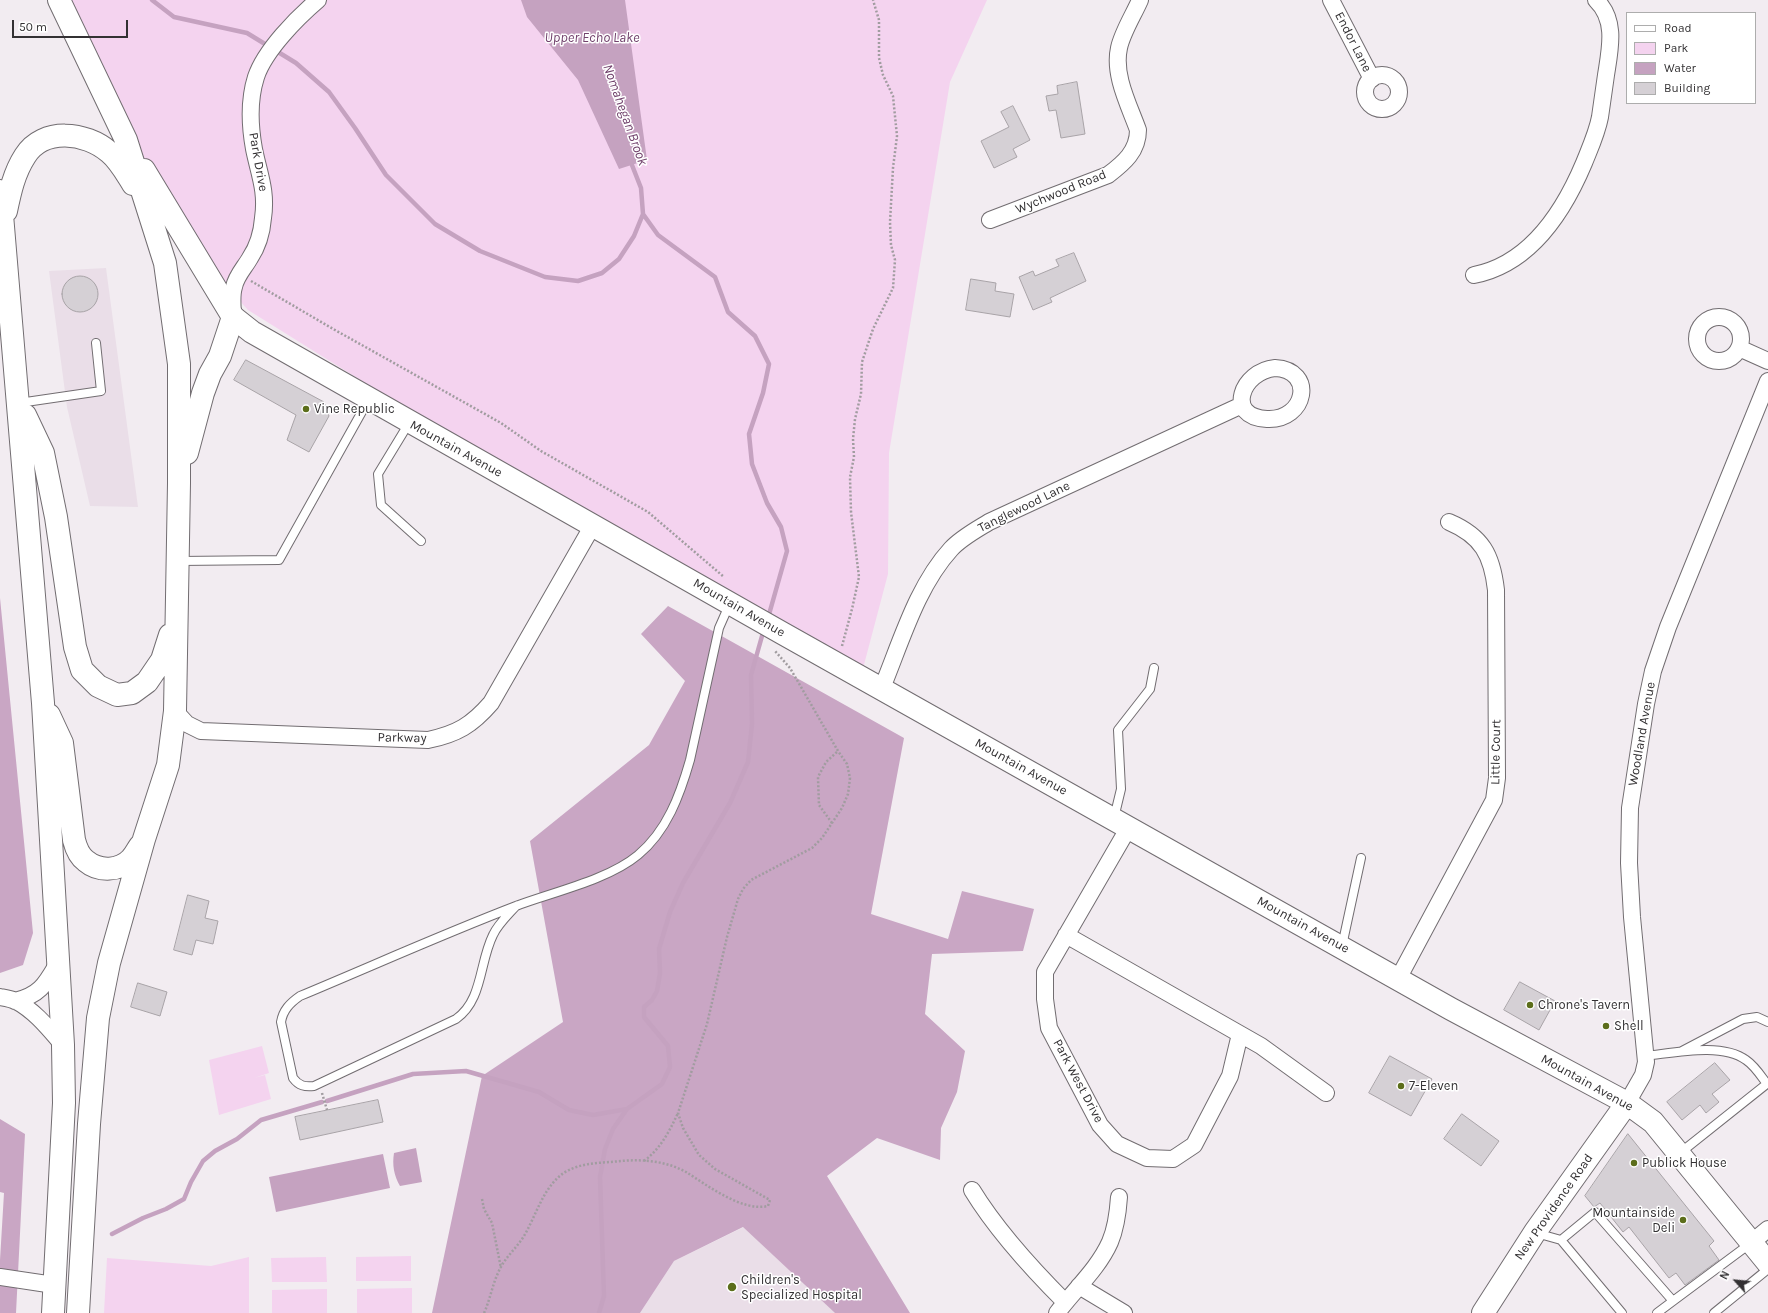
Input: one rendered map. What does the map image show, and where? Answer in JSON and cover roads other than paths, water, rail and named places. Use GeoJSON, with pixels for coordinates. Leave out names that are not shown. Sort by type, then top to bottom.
{"type":"FeatureCollection","features":[{"type":"Feature","properties":{"kind":"main road"},"geometry":{"type":"LineString","coordinates":[[59,0],[126,140],[233,317],[220,356],[210,374],[203,392],[179,484]]}},
{"type":"Feature","properties":{"kind":"main road"},"geometry":{"type":"LineString","coordinates":[[3,226],[12,184],[26,155],[35,146],[57,136],[69,135],[92,141],[110,152],[146,203]]}},
{"type":"Feature","properties":{"kind":"main road"},"geometry":{"type":"LineString","coordinates":[[78,1313],[89,1124],[98,1018],[109,963],[144,839],[168,765],[175,712],[179,484],[179,364],[165,263],[126,140]]}},
{"type":"Feature","properties":{"kind":"main road"},"geometry":{"type":"LineString","coordinates":[[0,191],[43,702],[63,1045],[64,1103],[52,1313]]}},
{"type":"Feature","properties":{"kind":"main road","name":"Mountain Avenue"},"geometry":{"type":"LineString","coordinates":[[233,317],[252,332],[368,399],[739,608],[778,641],[882,688],[1496,1034],[1627,1103],[1653,1122],[1768,1263]]}},
{"type":"Feature","properties":{"kind":"main road"},"geometry":{"type":"LineString","coordinates":[[19,403],[43,453],[56,517],[75,647],[82,670],[98,686],[117,695],[132,693],[147,682],[162,660],[172,628],[176,608]]}},
{"type":"Feature","properties":{"kind":"main road"},"geometry":{"type":"LineString","coordinates":[[43,702],[62,743],[74,840],[78,851],[85,861],[102,869],[111,869],[127,863],[144,839]]}},
{"type":"Feature","properties":{"kind":"main road","name":"New Providence Road"},"geometry":{"type":"LineString","coordinates":[[1483,1313],[1535,1232],[1627,1103]]}},
{"type":"Feature","properties":{"kind":"street","name":"Park Drive"},"geometry":{"type":"LineString","coordinates":[[233,317],[233,287],[252,256],[259,238],[264,217],[264,184],[254,149],[251,122],[252,100],[256,77],[263,62],[290,27],[318,0]]}},
{"type":"Feature","properties":{"kind":"street","name":"Wychwood Road"},"geometry":{"type":"LineString","coordinates":[[990,220],[1108,175],[1125,162],[1135,146],[1138,138],[1138,130],[1119,76],[1117,63],[1119,47],[1140,0]]}},
{"type":"Feature","properties":{"kind":"street"},"geometry":{"type":"LineString","coordinates":[[1474,275],[1488,272],[1515,259],[1546,230],[1568,196],[1578,176],[1593,141],[1600,118],[1610,45],[1611,32],[1609,21],[1605,11],[1596,0]]}},
{"type":"Feature","properties":{"kind":"street","name":"Endor Lane"},"geometry":{"type":"LineString","coordinates":[[1333,2],[1372,79]]}},
{"type":"Feature","properties":{"kind":"street"},"geometry":{"type":"LineString","coordinates":[[1739,348],[1768,361]]}},
{"type":"Feature","properties":{"kind":"street","name":"Woodland Avenue"},"geometry":{"type":"LineString","coordinates":[[1627,1103],[1643,1075],[1646,1062],[1632,918],[1629,863],[1630,808],[1646,704],[1653,672],[1668,627],[1768,381]]}},
{"type":"Feature","properties":{"kind":"street","name":"Tanglewood Lane"},"geometry":{"type":"LineString","coordinates":[[882,688],[922,591],[935,570],[952,548],[989,522],[1242,405]]}},
{"type":"Feature","properties":{"kind":"street","name":"Little Court"},"geometry":{"type":"LineString","coordinates":[[1398,979],[1488,812],[1494,800],[1496,786],[1496,590],[1494,574],[1484,547],[1462,527],[1449,522]]}},
{"type":"Feature","properties":{"kind":"street","name":"Parkway"},"geometry":{"type":"LineString","coordinates":[[175,712],[187,724],[201,730],[428,740],[446,736],[464,729],[479,718],[491,704],[593,525]]}},
{"type":"Feature","properties":{"kind":"street","name":"Park West Drive"},"geometry":{"type":"LineString","coordinates":[[1121,823],[1066,935],[1045,972],[1045,998],[1049,1028],[1100,1125],[1118,1144],[1147,1158],[1173,1159],[1194,1145],[1230,1076],[1240,1034]]}},
{"type":"Feature","properties":{"kind":"street"},"geometry":{"type":"LineString","coordinates":[[1066,935],[1261,1046],[1326,1093]]}},
{"type":"Feature","properties":{"kind":"street"},"geometry":{"type":"LineString","coordinates":[[8,999],[35,994],[43,988],[59,961]]}},
{"type":"Feature","properties":{"kind":"street"},"geometry":{"type":"LineString","coordinates":[[8,999],[44,1023],[63,1045]]}},
{"type":"Feature","properties":{"kind":"street"},"geometry":{"type":"LineString","coordinates":[[972,1190],[984,1210],[1044,1281],[1061,1308],[1098,1261],[1110,1242],[1117,1218],[1119,1197]]}},
{"type":"Feature","properties":{"kind":"street"},"geometry":{"type":"LineString","coordinates":[[1751,1243],[1768,1229]]}},
{"type":"Feature","properties":{"kind":"street"},"geometry":{"type":"LineString","coordinates":[[0,1277],[54,1285]]}},
{"type":"Feature","properties":{"kind":"street"},"geometry":{"type":"LineString","coordinates":[[1079,1286],[1124,1313]]}},
{"type":"Feature","properties":{"kind":"lane"},"geometry":{"type":"LineString","coordinates":[[19,403],[102,391],[96,343]]}},
{"type":"Feature","properties":{"kind":"lane"},"geometry":{"type":"LineString","coordinates":[[177,561],[279,560],[368,399]]}},
{"type":"Feature","properties":{"kind":"lane"},"geometry":{"type":"LineString","coordinates":[[409,422],[378,474],[381,505],[421,541]]}},
{"type":"Feature","properties":{"kind":"lane"},"geometry":{"type":"LineString","coordinates":[[516,906],[493,935],[474,997],[464,1014],[319,1083],[306,1087],[297,1084],[292,1078],[281,1022],[282,1015],[292,1002],[300,996],[516,906],[593,879],[617,868],[638,855],[653,840],[665,823],[684,780],[690,760],[719,628],[739,608]]}},
{"type":"Feature","properties":{"kind":"lane"},"geometry":{"type":"LineString","coordinates":[[1121,823],[1118,730],[1150,689],[1154,668]]}},
{"type":"Feature","properties":{"kind":"lane"},"geometry":{"type":"LineString","coordinates":[[1342,947],[1361,858]]}},
{"type":"Feature","properties":{"kind":"lane"},"geometry":{"type":"LineString","coordinates":[[1680,1052],[1742,1019],[1757,1017],[1768,1022]]}},
{"type":"Feature","properties":{"kind":"lane"},"geometry":{"type":"LineString","coordinates":[[1645,1056],[1680,1052],[1713,1050],[1727,1051],[1737,1054],[1751,1064],[1768,1083],[1679,1154]]}},
{"type":"Feature","properties":{"kind":"lane"},"geometry":{"type":"LineString","coordinates":[[1562,1240],[1595,1212],[1673,1301]]}},
{"type":"Feature","properties":{"kind":"lane"},"geometry":{"type":"LineString","coordinates":[[1535,1232],[1562,1240],[1622,1313]]}},
{"type":"Feature","properties":{"kind":"lane"},"geometry":{"type":"LineString","coordinates":[[1657,1313],[1751,1243]]}},
{"type":"Feature","properties":{"kind":"lane"},"geometry":{"type":"LineString","coordinates":[[1714,1313],[1768,1268]]}},
{"type":"Feature","properties":{"kind":"water","name":"Upper Echo Lake"},"geometry":{"type":"Polygon","coordinates":[[[521,0],[625,0],[647,160],[619,169],[578,80],[527,17],[521,0]]]}},
{"type":"Feature","properties":{"kind":"water"},"geometry":{"type":"Polygon","coordinates":[[[416,1148],[422,1182],[400,1186],[394,1170],[394,1153],[416,1148]]]}},
{"type":"Feature","properties":{"kind":"water"},"geometry":{"type":"Polygon","coordinates":[[[383,1154],[390,1188],[276,1212],[269,1177],[383,1154]]]}},
{"type":"Feature","properties":{"kind":"waterway","name":"Nomahegan Brook"},"geometry":{"type":"LineString","coordinates":[[152,0],[174,17],[247,33],[296,63],[329,92],[386,175],[435,224],[480,251],[545,277],[578,281],[602,273],[619,259],[634,236],[643,214],[641,188],[630,160]]}},
{"type":"Feature","properties":{"kind":"waterway"},"geometry":{"type":"LineString","coordinates":[[643,214],[658,235],[715,277],[728,312],[755,336],[769,364],[763,393],[749,434],[752,464],[767,503],[781,527],[787,551],[768,618]]}},
{"type":"Feature","properties":{"kind":"waterway"},"geometry":{"type":"LineString","coordinates":[[599,1313],[604,1296],[600,1177],[605,1149],[613,1129],[627,1109],[662,1084],[670,1067],[668,1046],[644,1017],[644,1007],[652,1000],[657,991],[660,973],[659,949],[670,912],[683,883],[730,803],[748,762],[752,724],[751,675],[764,629]]}},
{"type":"Feature","properties":{"kind":"waterway"},"geometry":{"type":"LineString","coordinates":[[327,1101],[413,1074],[466,1071],[539,1092],[569,1110],[593,1115],[627,1109]]}},
{"type":"Feature","properties":{"kind":"waterway"},"geometry":{"type":"LineString","coordinates":[[112,1234],[184,1199],[191,1182],[203,1161],[215,1151],[237,1139],[261,1120],[322,1102]]}},
{"type":"Feature","properties":{"kind":"place","name":"Vine Republic"},"geometry":{"type":"Point","coordinates":[306,409]}},
{"type":"Feature","properties":{"kind":"place","name":"Chrone's Tavern"},"geometry":{"type":"Point","coordinates":[1530,1005]}},
{"type":"Feature","properties":{"kind":"place","name":"Shell"},"geometry":{"type":"Point","coordinates":[1606,1026]}},
{"type":"Feature","properties":{"kind":"place","name":"7-Eleven"},"geometry":{"type":"Point","coordinates":[1401,1086]}},
{"type":"Feature","properties":{"kind":"place","name":"Publick House"},"geometry":{"type":"Point","coordinates":[1634,1163]}},
{"type":"Feature","properties":{"kind":"place","name":"Mountainside Deli"},"geometry":{"type":"Point","coordinates":[1683,1220]}},
{"type":"Feature","properties":{"kind":"place","name":"Children's Specialized Hospital"},"geometry":{"type":"Point","coordinates":[732,1287]}}]}
